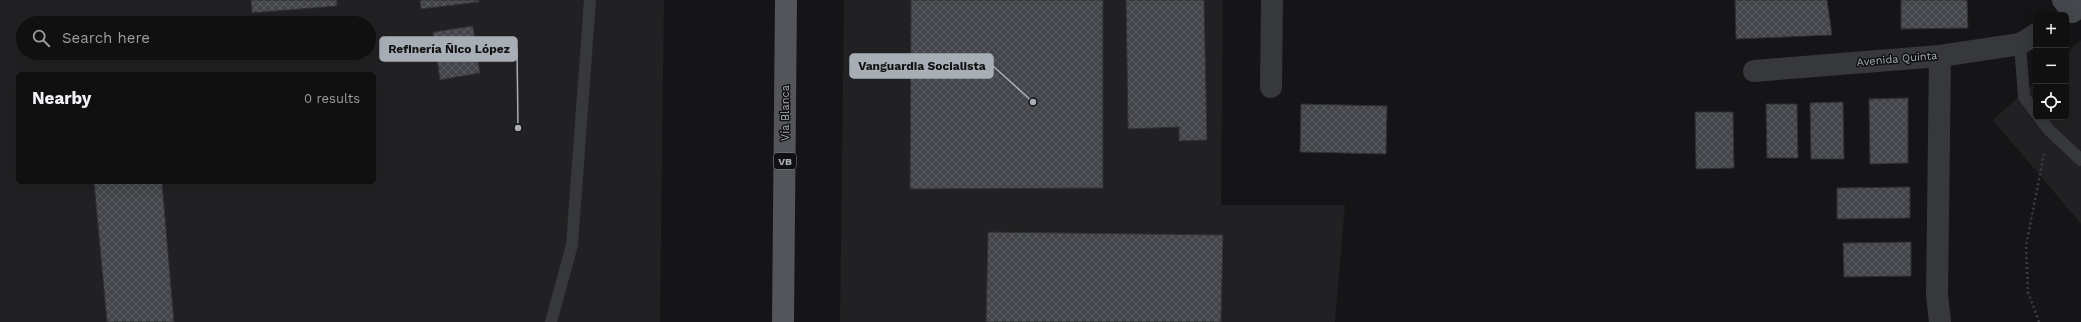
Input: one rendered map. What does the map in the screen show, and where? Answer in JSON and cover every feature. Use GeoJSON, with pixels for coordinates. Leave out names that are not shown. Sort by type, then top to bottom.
{"type":"FeatureCollection","features":[{"type":"Feature","properties":{"kind":"main road","name":"Vía Blanca"},"geometry":{"type":"LineString","coordinates":[[783,322],[786,0]]}},
{"type":"Feature","properties":{"kind":"street"},"geometry":{"type":"LineString","coordinates":[[1271,87],[1272,0]]}},
{"type":"Feature","properties":{"kind":"street","name":"Avenida Quinta"},"geometry":{"type":"LineString","coordinates":[[1754,71],[1940,56],[2028,39]]}},
{"type":"Feature","properties":{"kind":"street"},"geometry":{"type":"LineString","coordinates":[[1940,56],[1937,295],[1940,322]]}},
{"type":"Feature","properties":{"kind":"lane"},"geometry":{"type":"LineString","coordinates":[[551,322],[572,245],[590,0]]}},
{"type":"Feature","properties":{"kind":"lane"},"geometry":{"type":"LineString","coordinates":[[2028,39],[2024,97],[2033,108]]}},
{"type":"Feature","properties":{"kind":"lane"},"geometry":{"type":"LineString","coordinates":[[2041,120],[2049,130],[2081,160]]}},
{"type":"Feature","properties":{"kind":"path"},"geometry":{"type":"LineString","coordinates":[[2039,322],[2028,292],[2026,246],[2049,130]]}},
{"type":"Feature","properties":{"kind":"shaded area"},"geometry":{"type":"Polygon","coordinates":[[[0,0],[664,0],[660,322],[0,322],[0,0]]]}},
{"type":"Feature","properties":{"kind":"shaded area"},"geometry":{"type":"Polygon","coordinates":[[[844,0],[1223,0],[1221,205],[1345,205],[1335,322],[840,322],[844,0]]]}},
{"type":"Feature","properties":{"kind":"shaded area"},"geometry":{"type":"Polygon","coordinates":[[[2081,40],[2081,224],[1993,120],[2033,84],[2033,120],[2069,120],[2069,50],[2081,40]]]}},
{"type":"Feature","properties":{"kind":"building"},"geometry":{"type":"Polygon","coordinates":[[[251,0],[337,0],[337,6],[252,13],[251,0]]]}},
{"type":"Feature","properties":{"kind":"building"},"geometry":{"type":"Polygon","coordinates":[[[420,0],[479,0],[479,2],[421,9],[420,0]]]}},
{"type":"Feature","properties":{"kind":"building"},"geometry":{"type":"Polygon","coordinates":[[[911,0],[1103,0],[1103,188],[910,189],[911,0]]]}},
{"type":"Feature","properties":{"kind":"building"},"geometry":{"type":"Polygon","coordinates":[[[1126,0],[1204,0],[1207,140],[1179,141],[1179,127],[1128,129],[1126,0]]]}},
{"type":"Feature","properties":{"kind":"building"},"geometry":{"type":"Polygon","coordinates":[[[1735,0],[1827,0],[1832,35],[1736,39],[1735,0]]]}},
{"type":"Feature","properties":{"kind":"building"},"geometry":{"type":"Polygon","coordinates":[[[1901,0],[1967,0],[1968,28],[1901,29],[1901,0]]]}},
{"type":"Feature","properties":{"kind":"building"},"geometry":{"type":"Polygon","coordinates":[[[473,26],[480,73],[440,80],[433,32],[473,26]]]}},
{"type":"Feature","properties":{"kind":"building"},"geometry":{"type":"Polygon","coordinates":[[[1908,98],[1908,163],[1870,164],[1869,99],[1908,98]]]}},
{"type":"Feature","properties":{"kind":"building"},"geometry":{"type":"Polygon","coordinates":[[[1843,102],[1844,159],[1811,159],[1810,103],[1843,102]]]}},
{"type":"Feature","properties":{"kind":"building"},"geometry":{"type":"Polygon","coordinates":[[[1301,104],[1387,106],[1386,154],[1300,152],[1301,104]]]}},
{"type":"Feature","properties":{"kind":"building"},"geometry":{"type":"Polygon","coordinates":[[[1766,104],[1797,104],[1798,158],[1767,158],[1766,104]]]}},
{"type":"Feature","properties":{"kind":"building"},"geometry":{"type":"Polygon","coordinates":[[[1695,112],[1733,112],[1734,168],[1696,169],[1695,112]]]}},
{"type":"Feature","properties":{"kind":"building"},"geometry":{"type":"Polygon","coordinates":[[[94,184],[162,184],[174,322],[107,322],[94,184]]]}},
{"type":"Feature","properties":{"kind":"building"},"geometry":{"type":"Polygon","coordinates":[[[1910,187],[1910,218],[1837,219],[1837,188],[1910,187]]]}},
{"type":"Feature","properties":{"kind":"building"},"geometry":{"type":"Polygon","coordinates":[[[988,232],[1223,235],[1221,322],[986,322],[988,232]]]}},
{"type":"Feature","properties":{"kind":"building"},"geometry":{"type":"Polygon","coordinates":[[[1911,242],[1911,276],[1844,277],[1843,243],[1911,242]]]}},
{"type":"Feature","properties":{"kind":"place","name":"Vanguardia Socialista"},"geometry":{"type":"Point","coordinates":[1033,102]}},
{"type":"Feature","properties":{"kind":"place","name":"Refinería Ñico López"},"geometry":{"type":"Point","coordinates":[518,128]}}]}
